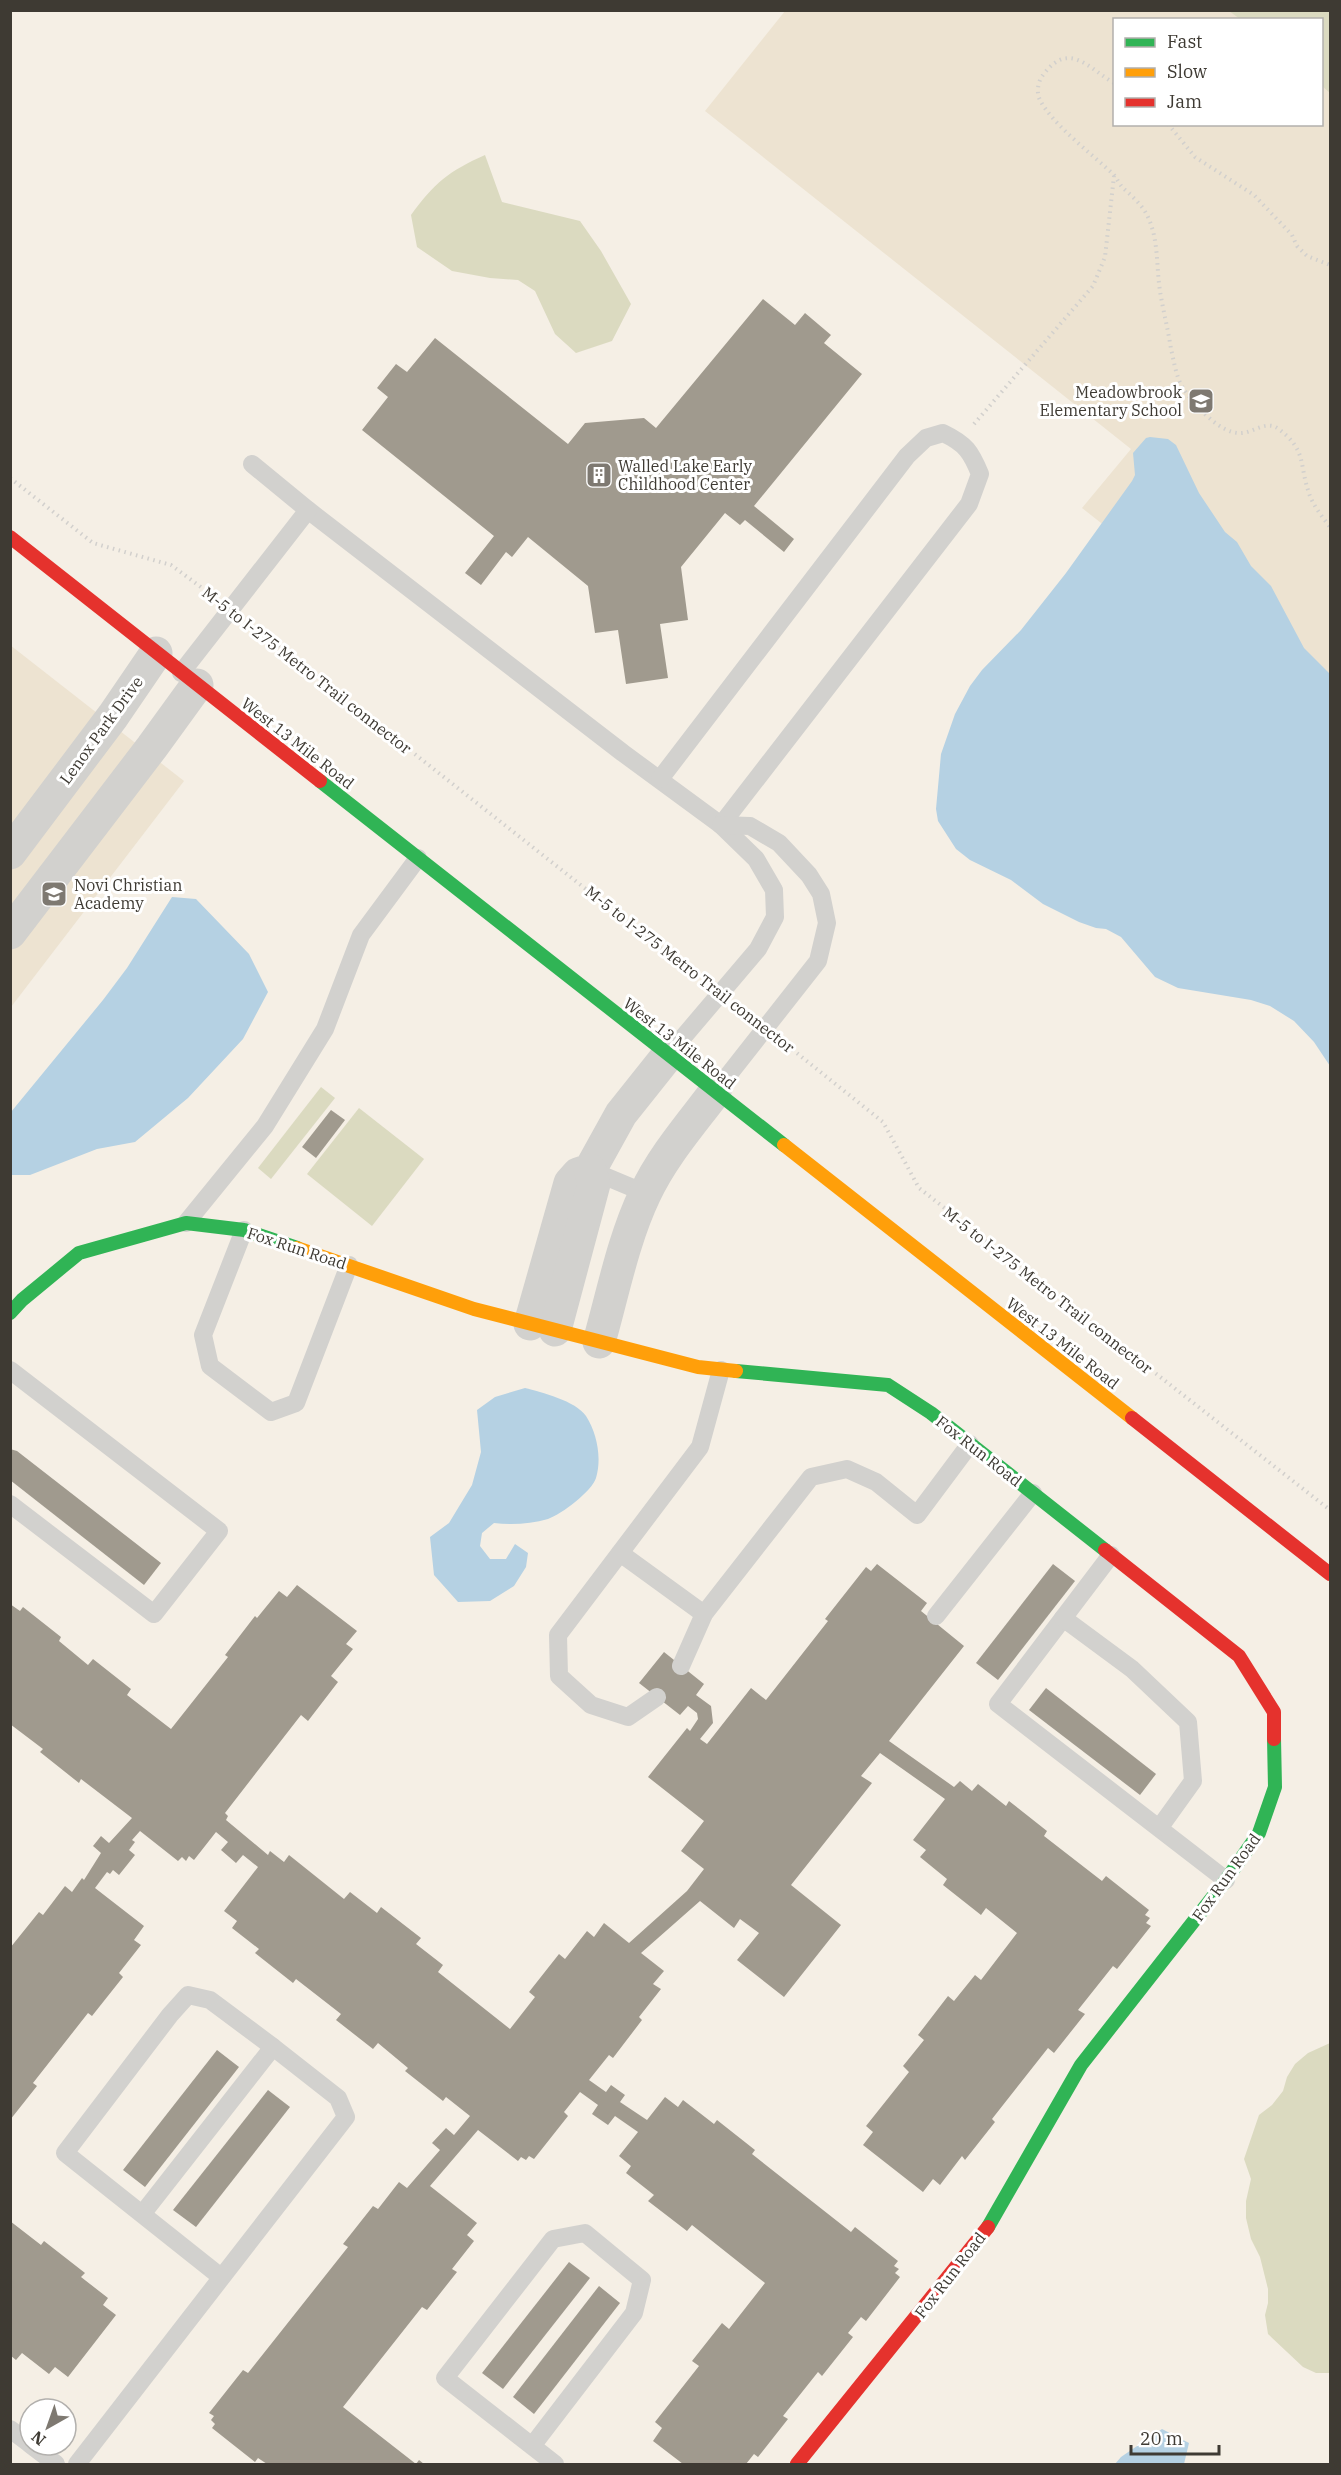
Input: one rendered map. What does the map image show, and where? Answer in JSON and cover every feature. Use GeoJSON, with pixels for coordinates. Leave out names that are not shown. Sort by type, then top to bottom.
{"type":"FeatureCollection","features":[{"type":"Feature","properties":{"kind":"street","name":"West 13 Mile Road"},"geometry":{"type":"LineString","coordinates":[[10,537],[1330,1574]]}},
{"type":"Feature","properties":{"kind":"street","name":"Lenox Park Drive"},"geometry":{"type":"LineString","coordinates":[[10,853],[46,806],[178,670]]}},
{"type":"Feature","properties":{"kind":"street"},"geometry":{"type":"LineString","coordinates":[[10,933],[84,836],[178,670]]}},
{"type":"Feature","properties":{"kind":"street"},"geometry":{"type":"LineString","coordinates":[[46,806],[84,836]]}},
{"type":"Feature","properties":{"kind":"street"},"geometry":{"type":"LineString","coordinates":[[542,1327],[594,1184],[591,1170],[621,1114],[668,1055]]}},
{"type":"Feature","properties":{"kind":"street"},"geometry":{"type":"LineString","coordinates":[[599,1342],[626,1245],[645,1193],[674,1147],[716,1092]]}},
{"type":"Feature","properties":{"kind":"street","name":"Fox Run Road"},"geometry":{"type":"LineString","coordinates":[[10,1313],[22,1300],[79,1253],[186,1223],[244,1230],[474,1309],[698,1367],[888,1385],[931,1413],[1239,1656],[1274,1712],[1275,1787],[1259,1833],[1226,1880],[1081,2065],[984,2234],[797,2464]]}},
{"type":"Feature","properties":{"kind":"lane"},"geometry":{"type":"LineString","coordinates":[[660,779],[907,456],[926,438],[943,434],[960,441],[973,455],[981,474],[969,504],[721,825]]}},
{"type":"Feature","properties":{"kind":"lane"},"geometry":{"type":"LineString","coordinates":[[252,464],[308,510],[614,746],[721,825],[756,859],[774,890],[775,917],[758,949],[668,1055]]}},
{"type":"Feature","properties":{"kind":"lane"},"geometry":{"type":"LineString","coordinates":[[178,670],[231,609],[308,510]]}},
{"type":"Feature","properties":{"kind":"lane"},"geometry":{"type":"LineString","coordinates":[[716,1092],[818,961],[827,923],[821,894],[809,875],[779,843],[750,826],[721,825]]}},
{"type":"Feature","properties":{"kind":"lane"},"geometry":{"type":"LineString","coordinates":[[186,1223],[265,1126],[325,1029],[361,935],[418,858]]}},
{"type":"Feature","properties":{"kind":"lane"},"geometry":{"type":"LineString","coordinates":[[591,1170],[645,1193]]}},
{"type":"Feature","properties":{"kind":"lane"},"geometry":{"type":"LineString","coordinates":[[244,1230],[203,1335],[210,1366],[271,1412],[296,1403],[349,1265]]}},
{"type":"Feature","properties":{"kind":"lane"},"geometry":{"type":"LineString","coordinates":[[10,1370],[219,1531],[154,1614],[10,1504]]}},
{"type":"Feature","properties":{"kind":"lane"},"geometry":{"type":"LineString","coordinates":[[657,1697],[627,1717],[591,1705],[559,1676],[558,1635],[700,1446],[721,1370]]}},
{"type":"Feature","properties":{"kind":"lane"},"geometry":{"type":"LineString","coordinates":[[681,1666],[704,1614],[811,1477],[847,1469],[876,1482],[917,1515],[970,1444]]}},
{"type":"Feature","properties":{"kind":"lane"},"geometry":{"type":"LineString","coordinates":[[936,1616],[1033,1493]]}},
{"type":"Feature","properties":{"kind":"lane"},"geometry":{"type":"LineString","coordinates":[[620,1553],[704,1614]]}},
{"type":"Feature","properties":{"kind":"lane"},"geometry":{"type":"LineString","coordinates":[[1111,1555],[998,1704],[1226,1880]]}},
{"type":"Feature","properties":{"kind":"lane"},"geometry":{"type":"LineString","coordinates":[[1063,1618],[1132,1670],[1188,1722],[1193,1781],[1160,1827]]}},
{"type":"Feature","properties":{"kind":"lane"},"geometry":{"type":"LineString","coordinates":[[77,2464],[346,2117],[338,2098],[273,2047],[210,2000],[188,1995],[170,2015],[65,2153],[221,2277]]}},
{"type":"Feature","properties":{"kind":"lane"},"geometry":{"type":"LineString","coordinates":[[143,2213],[273,2047]]}},
{"type":"Feature","properties":{"kind":"lane"},"geometry":{"type":"LineString","coordinates":[[532,2446],[634,2313],[642,2280],[585,2233],[553,2239],[445,2378],[555,2464]]}},
{"type":"Feature","properties":{"kind":"lane"},"geometry":{"type":"LineString","coordinates":[[43,2457],[56,2464]]}},
{"type":"Feature","properties":{"kind":"path"},"geometry":{"type":"LineString","coordinates":[[1113,82],[1093,68],[1070,57],[1060,58],[1049,67],[1039,81],[1038,98],[1050,116],[1114,175],[1147,215],[1156,242],[1160,289],[1173,361],[1181,386],[1203,412],[1221,428],[1241,433],[1268,425],[1278,427],[1297,446],[1309,494],[1330,527]]}},
{"type":"Feature","properties":{"kind":"path"},"geometry":{"type":"LineString","coordinates":[[1170,126],[1195,157],[1254,195],[1292,235],[1297,246],[1307,256],[1330,265]]}},
{"type":"Feature","properties":{"kind":"path"},"geometry":{"type":"LineString","coordinates":[[960,441],[1093,286],[1105,257],[1114,175]]}},
{"type":"Feature","properties":{"kind":"path","name":"M-5 to I-275 Metro Trail connector"},"geometry":{"type":"LineString","coordinates":[[10,478],[93,543],[171,565],[231,609],[720,993]]}},
{"type":"Feature","properties":{"kind":"path","name":"M-5 to I-275 Metro Trail connector"},"geometry":{"type":"LineString","coordinates":[[766,1029],[884,1122],[919,1188],[1330,1510]]}},
{"type":"Feature","properties":{"kind":"shaded area","name":"Meadowbrook Elementary School"},"geometry":{"type":"Polygon","coordinates":[[[785,11],[1330,11],[1330,703],[1082,508],[1131,449],[705,111],[785,11]]]}},
{"type":"Feature","properties":{"kind":"shaded area","name":"Novi Christian Academy"},"geometry":{"type":"Polygon","coordinates":[[[10,645],[184,781],[11,1007],[10,1007],[10,645]]]}},
{"type":"Feature","properties":{"kind":"green space"},"geometry":{"type":"Polygon","coordinates":[[[1229,11],[1330,11],[1330,93],[1323,87],[1323,18],[1239,18],[1229,11]]]}},
{"type":"Feature","properties":{"kind":"green space"},"geometry":{"type":"Polygon","coordinates":[[[485,155],[502,202],[580,221],[601,251],[631,304],[612,341],[576,353],[555,334],[535,291],[518,280],[490,278],[452,271],[417,247],[411,215],[427,194],[443,179],[485,155]]]}},
{"type":"Feature","properties":{"kind":"green space"},"geometry":{"type":"Polygon","coordinates":[[[321,1087],[335,1098],[271,1179],[258,1168],[321,1087]]]}},
{"type":"Feature","properties":{"kind":"green space"},"geometry":{"type":"Polygon","coordinates":[[[359,1108],[424,1159],[372,1226],[307,1174],[359,1108]]]}},
{"type":"Feature","properties":{"kind":"green space"},"geometry":{"type":"Polygon","coordinates":[[[1330,2043],[1330,2373],[1316,2373],[1303,2367],[1268,2334],[1265,2315],[1268,2289],[1260,2257],[1251,2239],[1246,2218],[1246,2201],[1251,2179],[1244,2159],[1259,2115],[1272,2105],[1283,2091],[1287,2077],[1295,2064],[1308,2053],[1330,2043]]]}},
{"type":"Feature","properties":{"kind":"water"},"geometry":{"type":"Polygon","coordinates":[[[1146,438],[1168,439],[1176,445],[1199,493],[1225,532],[1237,542],[1251,566],[1271,586],[1304,648],[1330,674],[1330,1066],[1314,1042],[1294,1021],[1270,1006],[1251,1000],[1178,988],[1155,977],[1121,937],[1106,929],[1079,922],[1043,904],[1011,880],[970,860],[956,849],[938,821],[936,809],[941,754],[955,714],[970,686],[982,670],[1021,630],[1066,573],[1132,481],[1135,475],[1133,453],[1146,438]]]}},
{"type":"Feature","properties":{"kind":"water"},"geometry":{"type":"Polygon","coordinates":[[[172,897],[196,899],[249,954],[268,992],[243,1039],[188,1098],[135,1142],[97,1149],[30,1175],[11,1175],[11,1112],[127,968],[172,897]]]}},
{"type":"Feature","properties":{"kind":"water"},"geometry":{"type":"Polygon","coordinates":[[[525,1388],[567,1402],[586,1416],[597,1446],[599,1462],[596,1478],[583,1495],[548,1519],[528,1523],[494,1523],[482,1533],[480,1546],[490,1559],[506,1559],[515,1544],[528,1553],[526,1567],[514,1586],[490,1601],[458,1602],[434,1575],[430,1537],[449,1523],[472,1485],[481,1452],[477,1410],[495,1397],[525,1388]]]}},
{"type":"Feature","properties":{"kind":"water"},"geometry":{"type":"Polygon","coordinates":[[[1162,2429],[1189,2443],[1184,2464],[1115,2464],[1121,2457],[1162,2429]]]}},
{"type":"Feature","properties":{"kind":"building","name":"Walled Lake Early Childhood Center"},"geometry":{"type":"Polygon","coordinates":[[[763,299],[795,325],[805,313],[831,335],[824,343],[862,374],[754,506],[794,539],[784,552],[745,520],[740,525],[725,513],[681,567],[688,620],[660,624],[668,678],[626,684],[618,630],[595,633],[588,586],[528,537],[512,557],[506,552],[481,585],[465,573],[494,536],[362,430],[388,397],[377,388],[396,364],[407,372],[435,338],[568,444],[585,423],[644,418],[656,428],[763,299]]]}},
{"type":"Feature","properties":{"kind":"building"},"geometry":{"type":"Polygon","coordinates":[[[331,1110],[345,1120],[316,1158],[302,1147],[331,1110]]]}},
{"type":"Feature","properties":{"kind":"building"},"geometry":{"type":"Polygon","coordinates":[[[10,1449],[17,1451],[161,1563],[144,1585],[10,1480],[10,1449]]]}},
{"type":"Feature","properties":{"kind":"building"},"geometry":{"type":"Polygon","coordinates":[[[877,1564],[927,1603],[921,1611],[964,1646],[889,1741],[954,1787],[960,1781],[972,1791],[978,1784],[1006,1806],[1009,1801],[1047,1831],[1044,1836],[1102,1881],[1106,1876],[1149,1910],[1145,1915],[1150,1918],[1146,1923],[1151,1926],[1117,1969],[1113,1966],[1078,2010],[1085,2014],[1054,2053],[1048,2048],[992,2119],[995,2122],[965,2160],[962,2156],[940,2185],[933,2179],[923,2192],[863,2145],[873,2132],[866,2126],[909,2072],[903,2066],[924,2040],[918,2035],[948,1996],[954,2001],[975,1975],[981,1980],[1017,1933],[986,1908],[981,1915],[943,1885],[947,1879],[920,1857],[926,1850],[913,1840],[945,1799],[880,1753],[861,1776],[872,1783],[791,1885],[841,1925],[784,1997],[737,1960],[759,1933],[740,1919],[734,1928],[700,1901],[641,1953],[664,1971],[653,1984],[661,1989],[639,2017],[642,2020],[613,2058],[609,2055],[589,2080],[606,2092],[611,2085],[625,2095],[620,2102],[647,2120],[665,2097],[678,2107],[683,2100],[714,2124],[717,2120],[755,2150],[752,2154],[851,2232],[855,2227],[898,2261],[894,2266],[899,2269],[895,2273],[900,2277],[866,2321],[861,2317],[848,2333],[853,2337],[822,2376],[818,2372],[783,2416],[788,2419],[758,2457],[754,2454],[746,2464],[683,2464],[653,2441],[662,2428],[655,2422],[699,2366],[692,2361],[722,2323],[729,2329],[765,2283],[692,2225],[687,2231],[648,2201],[654,2195],[626,2173],[631,2166],[619,2156],[638,2132],[615,2116],[608,2125],[592,2114],[598,2105],[580,2092],[564,2112],[568,2116],[534,2159],[529,2156],[526,2160],[521,2157],[518,2161],[478,2130],[430,2186],[477,2223],[467,2235],[474,2241],[452,2269],[457,2272],[427,2310],[422,2307],[343,2407],[416,2464],[267,2464],[258,2458],[255,2462],[212,2428],[215,2424],[211,2420],[214,2416],[209,2413],[243,2370],[248,2373],[348,2247],[343,2244],[373,2206],[378,2209],[399,2182],[407,2188],[440,2150],[432,2143],[446,2128],[454,2135],[470,2116],[446,2097],[443,2101],[405,2071],[408,2068],[378,2043],[373,2049],[336,2020],[341,2014],[296,1979],[293,1983],[255,1953],[259,1949],[232,1928],[237,1921],[224,1911],[258,1867],[243,1855],[236,1863],[221,1850],[228,1842],[216,1832],[194,1860],[189,1856],[186,1861],[182,1857],[178,1861],[140,1831],[132,1840],[135,1842],[129,1850],[135,1855],[119,1875],[113,1870],[110,1874],[107,1872],[95,1888],[144,1926],[134,1940],[141,1945],[119,1973],[123,1977],[92,2016],[88,2013],[33,2083],[37,2086],[10,2120],[10,1948],[39,1912],[43,1915],[65,1886],[72,1892],[82,1878],[84,1880],[101,1853],[93,1846],[101,1836],[109,1843],[132,1818],[81,1779],[79,1783],[40,1752],[43,1749],[10,1724],[10,1604],[20,1611],[23,1607],[61,1637],[59,1641],[88,1665],[93,1659],[131,1689],[127,1695],[171,1729],[228,1657],[225,1655],[255,1616],[257,1618],[279,1591],[287,1597],[297,1585],[357,1631],[346,1644],[353,1649],[331,1676],[338,1682],[308,1721],[301,1715],[225,1813],[228,1816],[226,1820],[268,1855],[270,1851],[284,1862],[289,1855],[344,1899],[350,1892],[377,1913],[381,1907],[421,1938],[416,1944],[443,1965],[438,1972],[510,2029],[535,1997],[529,1992],[559,1954],[565,1959],[587,1931],[594,1937],[604,1923],[629,1943],[687,1891],[704,1869],[681,1851],[704,1821],[648,1777],[687,1728],[690,1731],[698,1719],[697,1713],[688,1706],[680,1715],[639,1683],[664,1652],[704,1684],[696,1695],[711,1706],[713,1723],[700,1739],[707,1744],[751,1688],[766,1700],[828,1621],[825,1619],[866,1567],[871,1571],[877,1564]]]}},
{"type":"Feature","properties":{"kind":"building"},"geometry":{"type":"Polygon","coordinates":[[[1053,1564],[1075,1581],[998,1680],[976,1663],[1053,1564]]]}},
{"type":"Feature","properties":{"kind":"building"},"geometry":{"type":"Polygon","coordinates":[[[1046,1688],[1156,1774],[1140,1795],[1029,1710],[1046,1688]]]}},
{"type":"Feature","properties":{"kind":"building"},"geometry":{"type":"Polygon","coordinates":[[[217,2050],[239,2067],[145,2187],[123,2170],[217,2050]]]}},
{"type":"Feature","properties":{"kind":"building"},"geometry":{"type":"Polygon","coordinates":[[[268,2090],[290,2107],[196,2227],[173,2210],[268,2090]]]}},
{"type":"Feature","properties":{"kind":"building"},"geometry":{"type":"Polygon","coordinates":[[[10,2221],[41,2245],[44,2241],[85,2273],[81,2277],[108,2298],[103,2305],[116,2315],[68,2377],[55,2367],[49,2374],[22,2353],[16,2360],[10,2355],[10,2221]]]}},
{"type":"Feature","properties":{"kind":"building"},"geometry":{"type":"Polygon","coordinates":[[[569,2262],[590,2278],[503,2389],[482,2373],[569,2262]]]}},
{"type":"Feature","properties":{"kind":"building"},"geometry":{"type":"Polygon","coordinates":[[[599,2286],[620,2303],[534,2414],[513,2397],[599,2286]]]}},
{"type":"Feature","properties":{"kind":"traffic: fast"},"geometry":{"type":"LineString","coordinates":[[320,781],[784,1145]]}},
{"type":"Feature","properties":{"kind":"traffic: fast"},"geometry":{"type":"LineString","coordinates":[[10,1313],[22,1300],[79,1253],[186,1223],[244,1230],[297,1248]]}},
{"type":"Feature","properties":{"kind":"traffic: fast"},"geometry":{"type":"LineString","coordinates":[[736,1371],[888,1385],[931,1413],[1105,1550]]}},
{"type":"Feature","properties":{"kind":"traffic: fast"},"geometry":{"type":"LineString","coordinates":[[988,2227],[1081,2065],[1226,1880],[1259,1833],[1275,1787],[1274,1739]]}},
{"type":"Feature","properties":{"kind":"traffic: slow"},"geometry":{"type":"LineString","coordinates":[[784,1145],[1132,1418]]}},
{"type":"Feature","properties":{"kind":"traffic: slow"},"geometry":{"type":"LineString","coordinates":[[297,1248],[474,1309],[698,1367],[736,1371]]}},
{"type":"Feature","properties":{"kind":"traffic: jam"},"geometry":{"type":"LineString","coordinates":[[10,537],[320,781]]}},
{"type":"Feature","properties":{"kind":"traffic: jam"},"geometry":{"type":"LineString","coordinates":[[1132,1418],[1330,1574]]}},
{"type":"Feature","properties":{"kind":"traffic: jam"},"geometry":{"type":"LineString","coordinates":[[1105,1550],[1239,1656],[1274,1712],[1274,1739]]}},
{"type":"Feature","properties":{"kind":"traffic: jam"},"geometry":{"type":"LineString","coordinates":[[797,2464],[988,2227]]}},
{"type":"Feature","properties":{"kind":"place","name":"Meadowbrook Elementary School"},"geometry":{"type":"Point","coordinates":[1201,401]}},
{"type":"Feature","properties":{"kind":"place","name":"Walled Lake Early Childhood Center"},"geometry":{"type":"Point","coordinates":[599,475]}},
{"type":"Feature","properties":{"kind":"place","name":"Novi Christian Academy"},"geometry":{"type":"Point","coordinates":[54,894]}}]}
